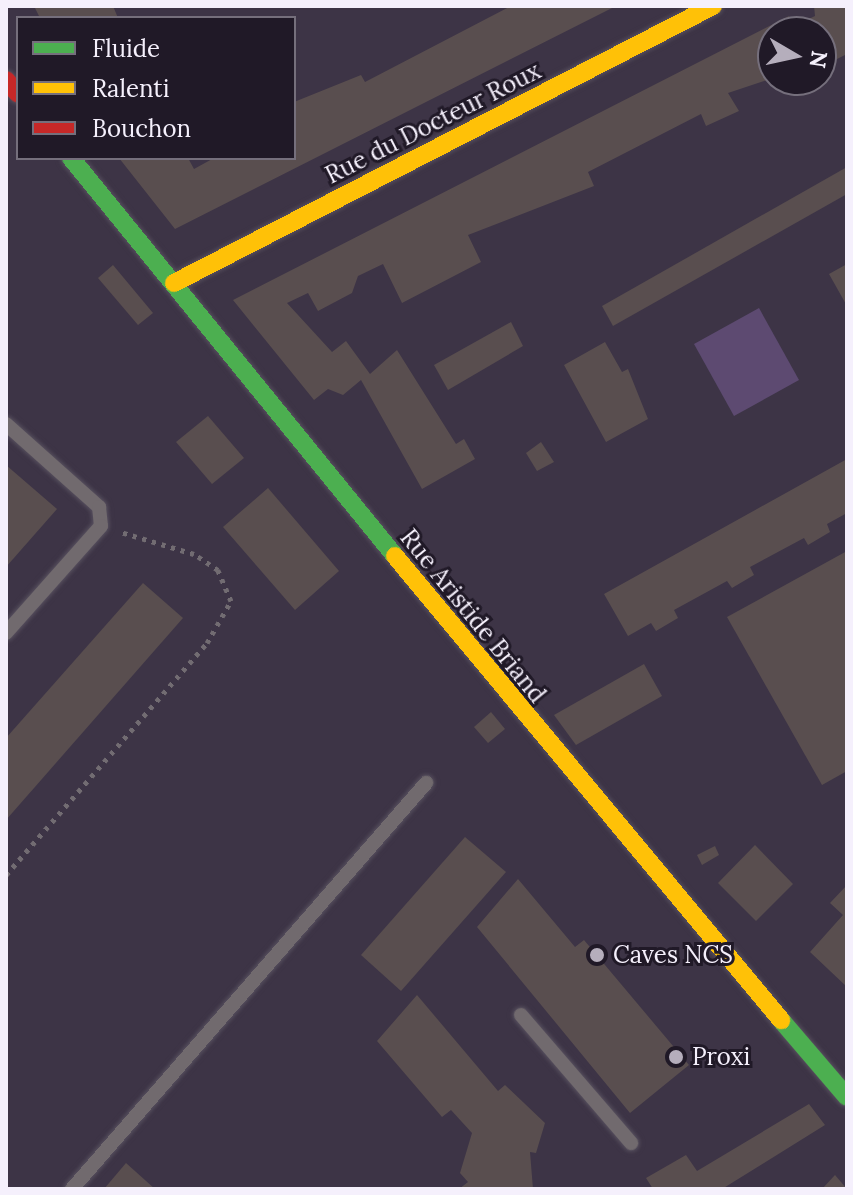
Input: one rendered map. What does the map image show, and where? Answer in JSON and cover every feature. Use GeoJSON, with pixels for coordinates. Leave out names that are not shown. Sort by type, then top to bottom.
{"type":"FeatureCollection","features":[{"type":"Feature","properties":{"kind":"street","name":"Rue du Docteur Roux"},"geometry":{"type":"LineString","coordinates":[[174,283],[713,6]]}},
{"type":"Feature","properties":{"kind":"street","name":"Rue Aristide Briand"},"geometry":{"type":"LineString","coordinates":[[73,160],[636,853],[847,1097]]}},
{"type":"Feature","properties":{"kind":"lane"},"geometry":{"type":"LineString","coordinates":[[6,424],[99,507],[101,526],[6,633]]}},
{"type":"Feature","properties":{"kind":"lane"},"geometry":{"type":"LineString","coordinates":[[72,1189],[426,783]]}},
{"type":"Feature","properties":{"kind":"lane"},"geometry":{"type":"LineString","coordinates":[[521,1015],[631,1143]]}},
{"type":"Feature","properties":{"kind":"path"},"geometry":{"type":"LineString","coordinates":[[6,875],[207,643],[231,601],[218,570],[194,554],[101,526]]}},
{"type":"Feature","properties":{"kind":"shaded area"},"geometry":{"type":"Polygon","coordinates":[[[759,308],[799,380],[734,416],[694,344],[759,308]]]}},
{"type":"Feature","properties":{"kind":"building"},"geometry":{"type":"Polygon","coordinates":[[[34,6],[113,6],[117,16],[39,16],[34,6]]]}},
{"type":"Feature","properties":{"kind":"building"},"geometry":{"type":"Polygon","coordinates":[[[511,6],[616,6],[175,229],[121,160],[189,160],[194,169],[210,160],[296,160],[296,101],[361,75],[365,82],[511,6]]]}},
{"type":"Feature","properties":{"kind":"building"},"geometry":{"type":"Polygon","coordinates":[[[814,6],[847,6],[847,54],[837,59],[837,16],[815,16],[814,6]]]}},
{"type":"Feature","properties":{"kind":"building"},"geometry":{"type":"Polygon","coordinates":[[[757,32],[757,83],[728,93],[739,111],[706,126],[701,114],[588,172],[594,186],[468,235],[481,262],[402,303],[383,264],[358,276],[352,293],[318,311],[308,293],[287,303],[332,352],[346,341],[370,374],[397,350],[456,444],[464,439],[475,459],[422,489],[361,380],[343,395],[328,389],[314,400],[233,300],[757,32]]]}},
{"type":"Feature","properties":{"kind":"building"},"geometry":{"type":"Polygon","coordinates":[[[847,167],[847,194],[613,326],[602,306],[847,167]]]}},
{"type":"Feature","properties":{"kind":"building"},"geometry":{"type":"Polygon","coordinates":[[[847,264],[847,306],[829,274],[847,264]]]}},
{"type":"Feature","properties":{"kind":"building"},"geometry":{"type":"Polygon","coordinates":[[[113,265],[153,313],[138,325],[98,278],[113,265]]]}},
{"type":"Feature","properties":{"kind":"building"},"geometry":{"type":"Polygon","coordinates":[[[511,322],[523,346],[448,390],[434,365],[511,322]]]}},
{"type":"Feature","properties":{"kind":"building"},"geometry":{"type":"Polygon","coordinates":[[[605,342],[622,372],[628,369],[648,419],[606,442],[564,365],[605,342]]]}},
{"type":"Feature","properties":{"kind":"building"},"geometry":{"type":"Polygon","coordinates":[[[208,416],[244,458],[212,484],[176,442],[208,416]]]}},
{"type":"Feature","properties":{"kind":"building"},"geometry":{"type":"Polygon","coordinates":[[[541,442],[554,462],[537,471],[526,453],[541,442]]]}},
{"type":"Feature","properties":{"kind":"building"},"geometry":{"type":"Polygon","coordinates":[[[847,459],[847,513],[827,524],[830,532],[808,545],[804,538],[750,567],[754,575],[732,588],[727,581],[674,610],[678,618],[656,631],[651,623],[628,636],[604,594],[847,459]]]}},
{"type":"Feature","properties":{"kind":"building"},"geometry":{"type":"Polygon","coordinates":[[[6,465],[57,509],[6,567],[6,465]]]}},
{"type":"Feature","properties":{"kind":"building"},"geometry":{"type":"Polygon","coordinates":[[[268,488],[339,571],[295,610],[223,527],[268,488]]]}},
{"type":"Feature","properties":{"kind":"building"},"geometry":{"type":"Polygon","coordinates":[[[847,551],[847,771],[822,785],[727,617],[847,551]]]}},
{"type":"Feature","properties":{"kind":"building"},"geometry":{"type":"Polygon","coordinates":[[[143,583],[183,618],[6,820],[6,738],[143,583]]]}},
{"type":"Feature","properties":{"kind":"building"},"geometry":{"type":"Polygon","coordinates":[[[644,664],[662,696],[576,745],[554,715],[644,664]]]}},
{"type":"Feature","properties":{"kind":"building"},"geometry":{"type":"Polygon","coordinates":[[[491,712],[505,729],[488,743],[474,727],[491,712]]]}},
{"type":"Feature","properties":{"kind":"building"},"geometry":{"type":"Polygon","coordinates":[[[465,837],[506,872],[401,991],[361,955],[465,837]]]}},
{"type":"Feature","properties":{"kind":"building"},"geometry":{"type":"Polygon","coordinates":[[[755,845],[793,884],[756,921],[718,883],[755,845]]]}},
{"type":"Feature","properties":{"kind":"building"},"geometry":{"type":"Polygon","coordinates":[[[715,846],[719,855],[702,865],[697,855],[715,846]]]}},
{"type":"Feature","properties":{"kind":"building"},"geometry":{"type":"Polygon","coordinates":[[[518,879],[575,947],[584,940],[689,1065],[630,1113],[477,927],[518,879]]]}},
{"type":"Feature","properties":{"kind":"building"},"geometry":{"type":"Polygon","coordinates":[[[847,885],[847,987],[810,952],[843,915],[830,903],[847,885]]]}},
{"type":"Feature","properties":{"kind":"building"},"geometry":{"type":"Polygon","coordinates":[[[417,995],[498,1091],[505,1085],[545,1123],[536,1153],[530,1152],[533,1189],[459,1189],[468,1182],[460,1173],[472,1133],[451,1110],[442,1117],[377,1041],[417,995]]]}},
{"type":"Feature","properties":{"kind":"building"},"geometry":{"type":"Polygon","coordinates":[[[809,1104],[825,1125],[722,1189],[653,1189],[646,1178],[686,1155],[697,1171],[809,1104]]]}},
{"type":"Feature","properties":{"kind":"building"},"geometry":{"type":"Polygon","coordinates":[[[126,1163],[155,1189],[104,1189],[126,1163]]]}},
{"type":"Feature","properties":{"kind":"building"},"geometry":{"type":"Polygon","coordinates":[[[835,1175],[847,1189],[822,1189],[835,1175]]]}},
{"type":"Feature","properties":{"kind":"traffic: fast"},"geometry":{"type":"LineString","coordinates":[[73,160],[395,556]]}},
{"type":"Feature","properties":{"kind":"traffic: fast"},"geometry":{"type":"LineString","coordinates":[[781,1020],[847,1097]]}},
{"type":"Feature","properties":{"kind":"traffic: slow"},"geometry":{"type":"LineString","coordinates":[[174,283],[713,6]]}},
{"type":"Feature","properties":{"kind":"traffic: slow"},"geometry":{"type":"LineString","coordinates":[[395,556],[781,1020]]}},
{"type":"Feature","properties":{"kind":"traffic: jam"},"geometry":{"type":"LineString","coordinates":[[6,80],[16,92]]}},
{"type":"Feature","properties":{"kind":"place","name":"Caves NCS"},"geometry":{"type":"Point","coordinates":[597,955]}},
{"type":"Feature","properties":{"kind":"place","name":"Proxi"},"geometry":{"type":"Point","coordinates":[676,1057]}}]}
